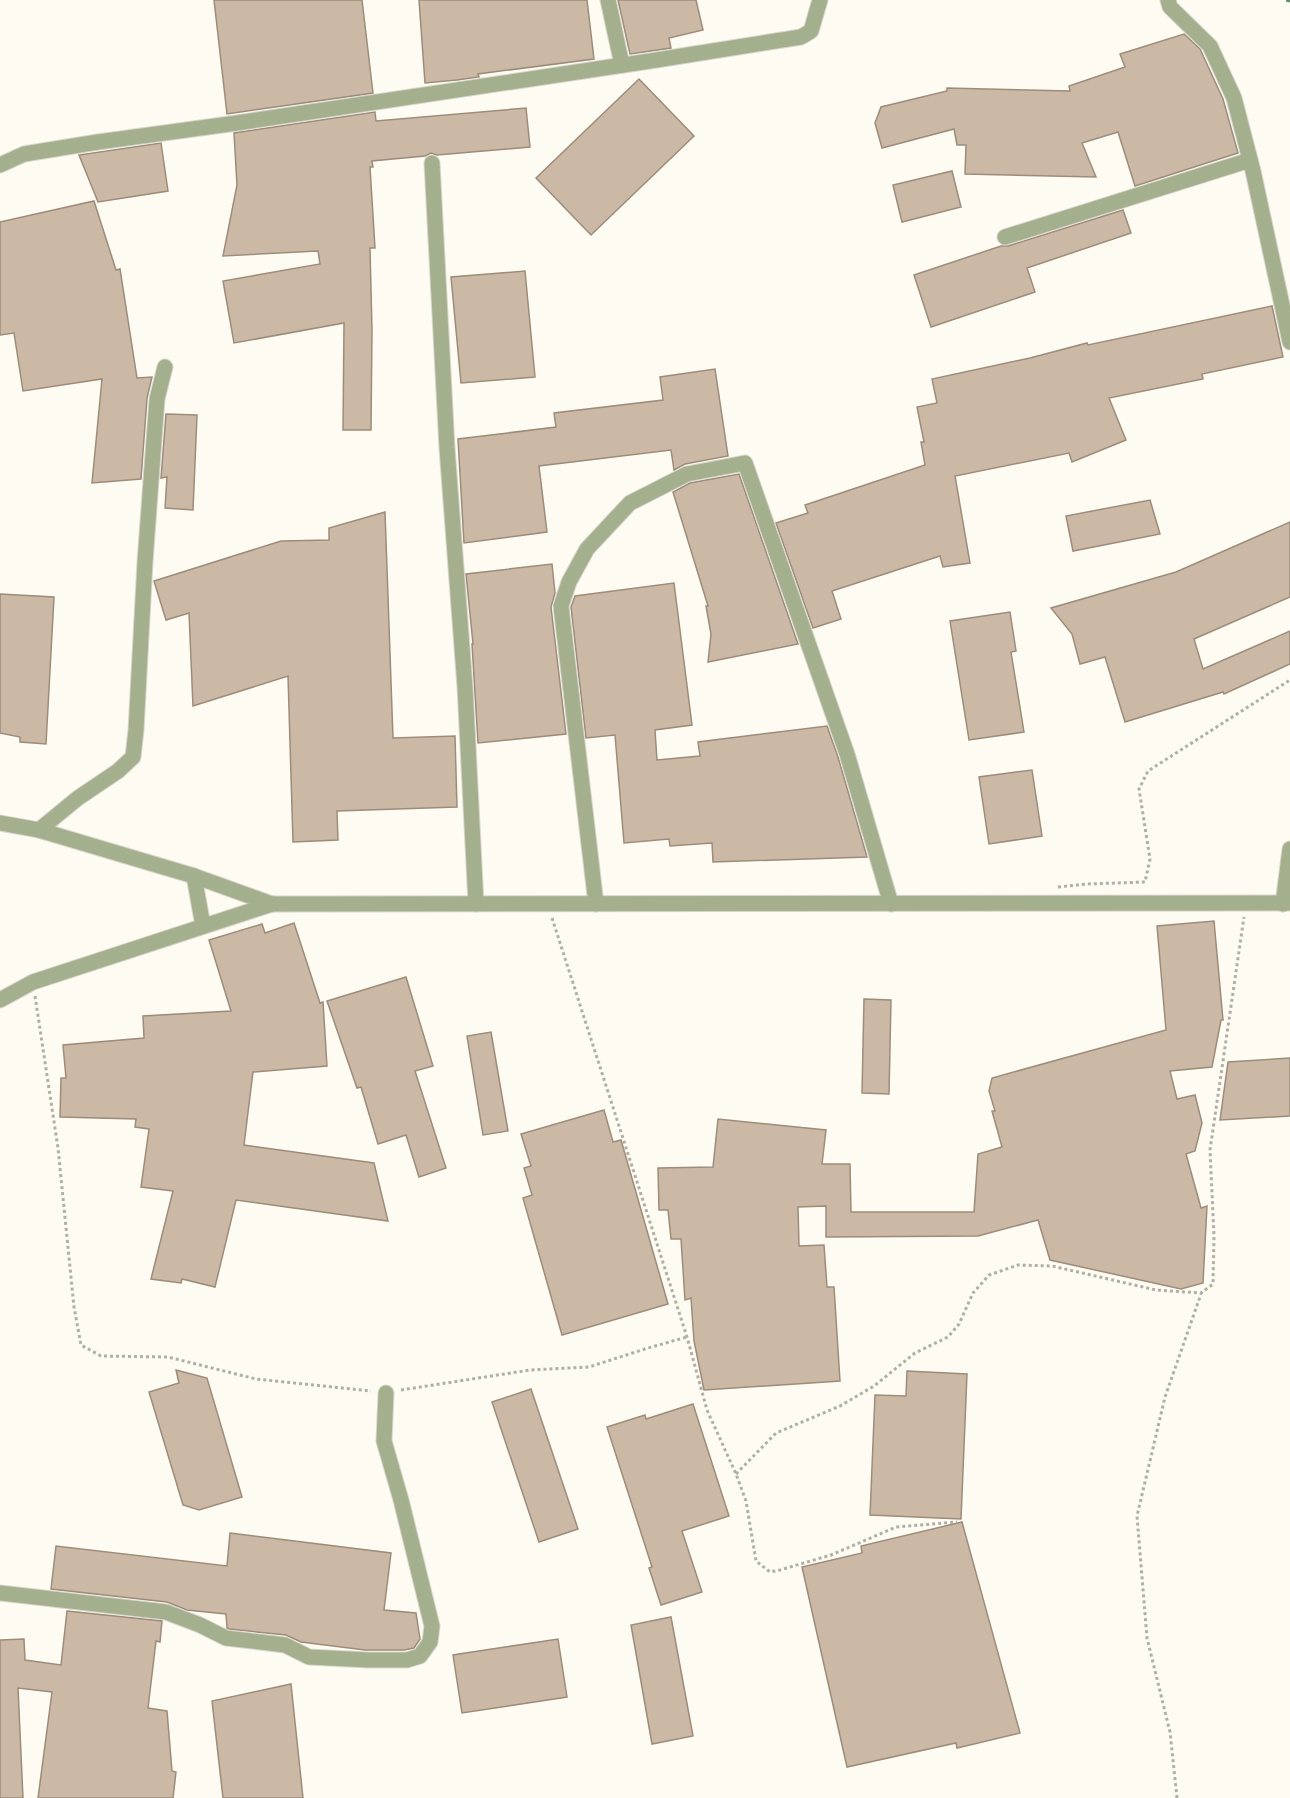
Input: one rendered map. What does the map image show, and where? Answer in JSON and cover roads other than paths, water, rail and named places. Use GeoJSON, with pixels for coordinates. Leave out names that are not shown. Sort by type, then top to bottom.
{"type":"FeatureCollection","features":[{"type":"Feature","properties":{"kind":"street"},"geometry":{"type":"LineString","coordinates":[[608,0],[622,65]]}},
{"type":"Feature","properties":{"kind":"street"},"geometry":{"type":"LineString","coordinates":[[0,165],[24,154],[98,142],[622,65],[801,36],[811,31],[820,0]]}},
{"type":"Feature","properties":{"kind":"street"},"geometry":{"type":"LineString","coordinates":[[1167,0],[1170,7],[1210,46],[1234,98],[1290,342]]}},
{"type":"Feature","properties":{"kind":"street"},"geometry":{"type":"LineString","coordinates":[[1005,237],[1250,160]]}},
{"type":"Feature","properties":{"kind":"street"},"geometry":{"type":"LineString","coordinates":[[432,163],[447,448],[465,687],[476,904]]}},
{"type":"Feature","properties":{"kind":"street"},"geometry":{"type":"LineString","coordinates":[[39,830],[78,798],[118,771],[132,757],[136,730],[157,399],[165,367]]}},
{"type":"Feature","properties":{"kind":"street"},"geometry":{"type":"LineString","coordinates":[[596,904],[561,606],[569,582],[586,549],[630,503],[687,474],[745,463],[847,754],[891,904]]}},
{"type":"Feature","properties":{"kind":"street"},"geometry":{"type":"LineString","coordinates":[[0,823],[39,830],[194,876],[272,904]]}},
{"type":"Feature","properties":{"kind":"street"},"geometry":{"type":"LineString","coordinates":[[0,1000],[33,982],[272,904],[1287,904],[1290,849]]}},
{"type":"Feature","properties":{"kind":"street"},"geometry":{"type":"LineString","coordinates":[[194,876],[203,926]]}},
{"type":"Feature","properties":{"kind":"street"},"geometry":{"type":"LineString","coordinates":[[0,1593],[166,1612],[226,1638],[285,1645],[309,1657],[407,1660],[420,1656],[430,1642],[432,1626],[384,1441],[386,1393]]}}]}
